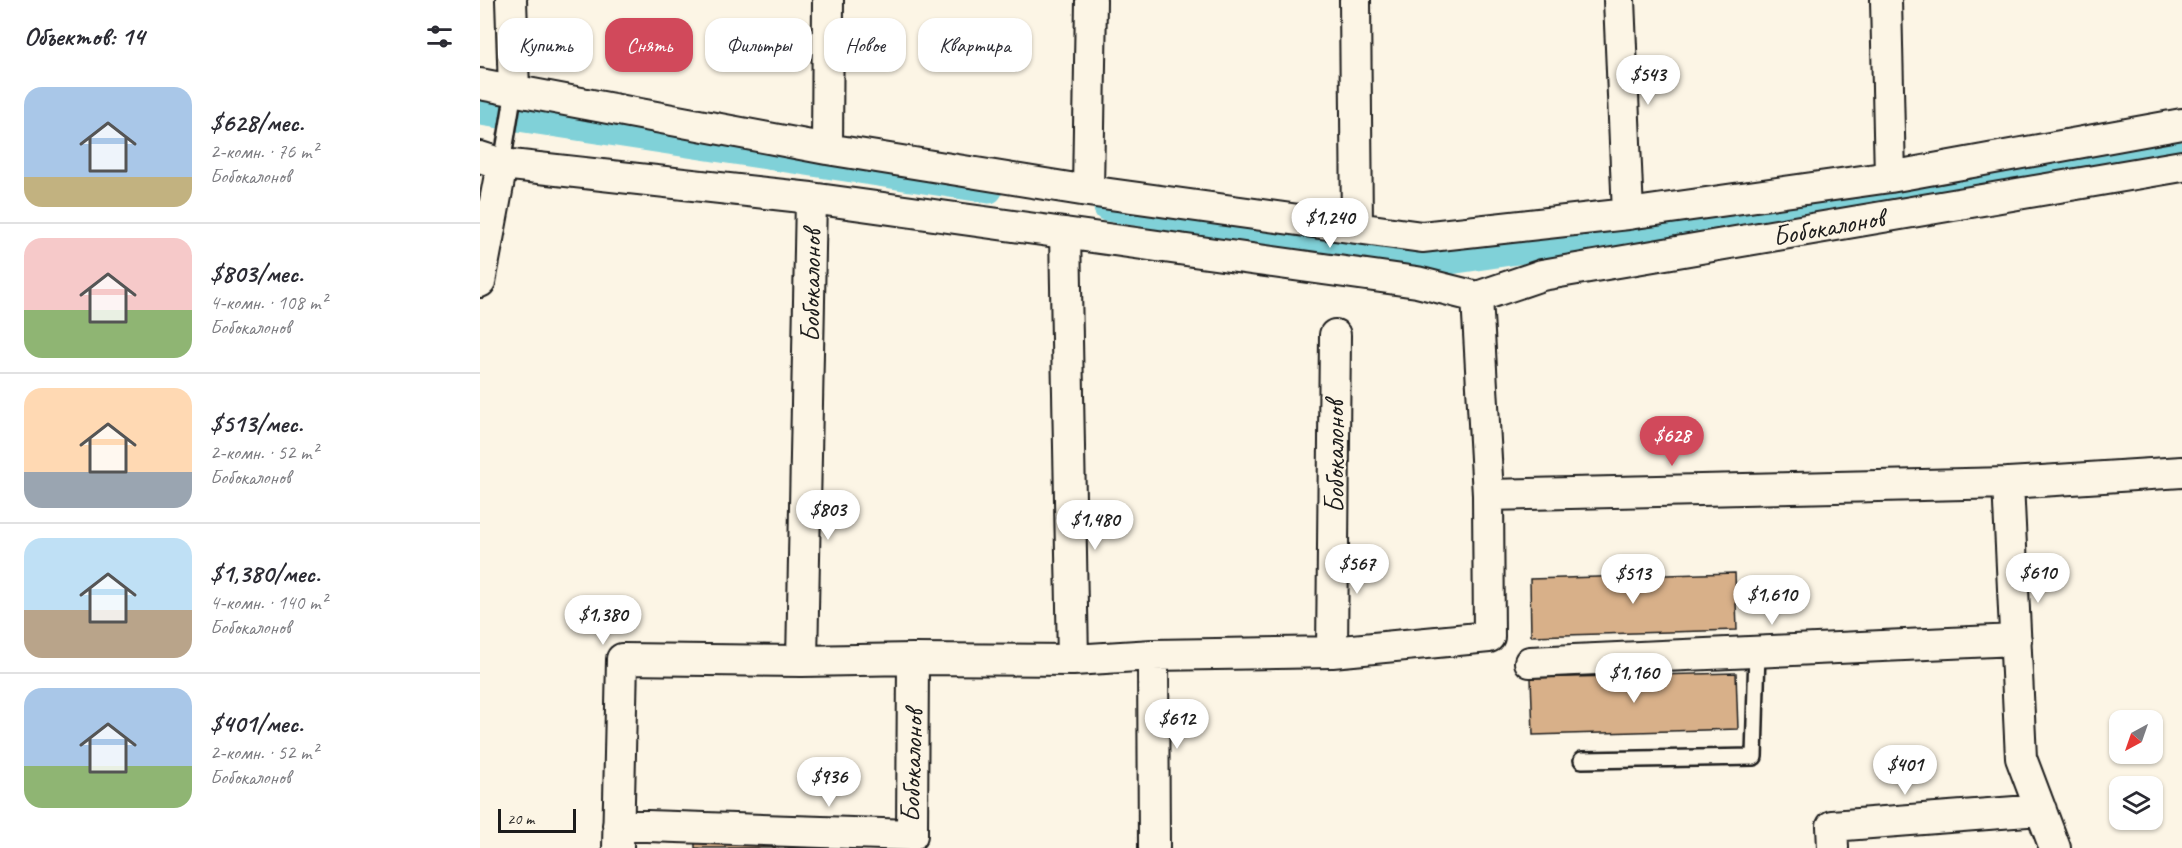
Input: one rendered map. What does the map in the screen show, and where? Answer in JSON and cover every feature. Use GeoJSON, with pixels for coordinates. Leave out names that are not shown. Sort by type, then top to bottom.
{"type":"FeatureCollection","features":[{"type":"Feature","properties":{"kind":"street"},"geometry":{"type":"LineString","coordinates":[[511,0],[514,90]]}},
{"type":"Feature","properties":{"kind":"street"},"geometry":{"type":"LineString","coordinates":[[828,0],[828,149]]}},
{"type":"Feature","properties":{"kind":"street"},"geometry":{"type":"LineString","coordinates":[[1088,191],[1090,0]]}},
{"type":"Feature","properties":{"kind":"street"},"geometry":{"type":"LineString","coordinates":[[1355,0],[1357,228]]}},
{"type":"Feature","properties":{"kind":"street"},"geometry":{"type":"LineString","coordinates":[[1619,0],[1628,214]]}},
{"type":"Feature","properties":{"kind":"street"},"geometry":{"type":"LineString","coordinates":[[1886,0],[1890,177]]}},
{"type":"Feature","properties":{"kind":"street"},"geometry":{"type":"LineString","coordinates":[[480,84],[828,149],[1088,191],[1422,237],[1628,214],[1890,177],[2182,124]]}},
{"type":"Feature","properties":{"kind":"street"},"geometry":{"type":"LineString","coordinates":[[480,282],[491,160]]}},
{"type":"Feature","properties":{"kind":"street","name":"Бобокалонов"},"geometry":{"type":"LineString","coordinates":[[491,160],[811,198],[1065,233],[1417,282],[1477,297],[1542,275],[2182,166]]}},
{"type":"Feature","properties":{"kind":"street","name":"Бобокалонов"},"geometry":{"type":"LineString","coordinates":[[802,662],[811,198]]}},
{"type":"Feature","properties":{"kind":"street"},"geometry":{"type":"LineString","coordinates":[[1065,233],[1073,660]]}},
{"type":"Feature","properties":{"kind":"street","name":"Бобокалонов"},"geometry":{"type":"LineString","coordinates":[[913,659],[912,835],[618,836],[622,659],[802,662],[913,659],[1073,660],[1153,655],[1332,652],[1489,637],[1488,495],[1477,297]]}},
{"type":"Feature","properties":{"kind":"street","name":"Бобокалонов"},"geometry":{"type":"LineString","coordinates":[[1332,652],[1335,335]]}},
{"type":"Feature","properties":{"kind":"street"},"geometry":{"type":"LineString","coordinates":[[1488,495],[2008,483],[2182,472]]}},
{"type":"Feature","properties":{"kind":"street"},"geometry":{"type":"LineString","coordinates":[[2008,483],[2021,758],[2055,848]]}},
{"type":"Feature","properties":{"kind":"street"},"geometry":{"type":"LineString","coordinates":[[1530,662],[2016,640]]}},
{"type":"Feature","properties":{"kind":"street"},"geometry":{"type":"LineString","coordinates":[[1153,655],[1154,848]]}},
{"type":"Feature","properties":{"kind":"street"},"geometry":{"type":"LineString","coordinates":[[1833,848],[1832,826],[2041,810]]}},
{"type":"Feature","properties":{"kind":"lane"},"geometry":{"type":"LineString","coordinates":[[491,160],[514,90]]}},
{"type":"Feature","properties":{"kind":"lane"},"geometry":{"type":"LineString","coordinates":[[1582,759],[1754,756],[1757,651]]}},
{"type":"Feature","properties":{"kind":"building"},"geometry":{"type":"Polygon","coordinates":[[[1735,573],[1737,630],[1531,636],[1530,579],[1735,573]]]}},
{"type":"Feature","properties":{"kind":"building"},"geometry":{"type":"Polygon","coordinates":[[[1736,673],[1738,729],[1533,735],[1531,678],[1736,673]]]}},
{"type":"Feature","properties":{"kind":"building"},"geometry":{"type":"Polygon","coordinates":[[[695,841],[895,848],[695,848],[695,841]]]}},
{"type":"Feature","properties":{"kind":"waterway"},"geometry":{"type":"LineString","coordinates":[[480,112],[989,190]]}},
{"type":"Feature","properties":{"kind":"waterway"},"geometry":{"type":"LineString","coordinates":[[1107,208],[1450,261],[2175,153]]}}]}
